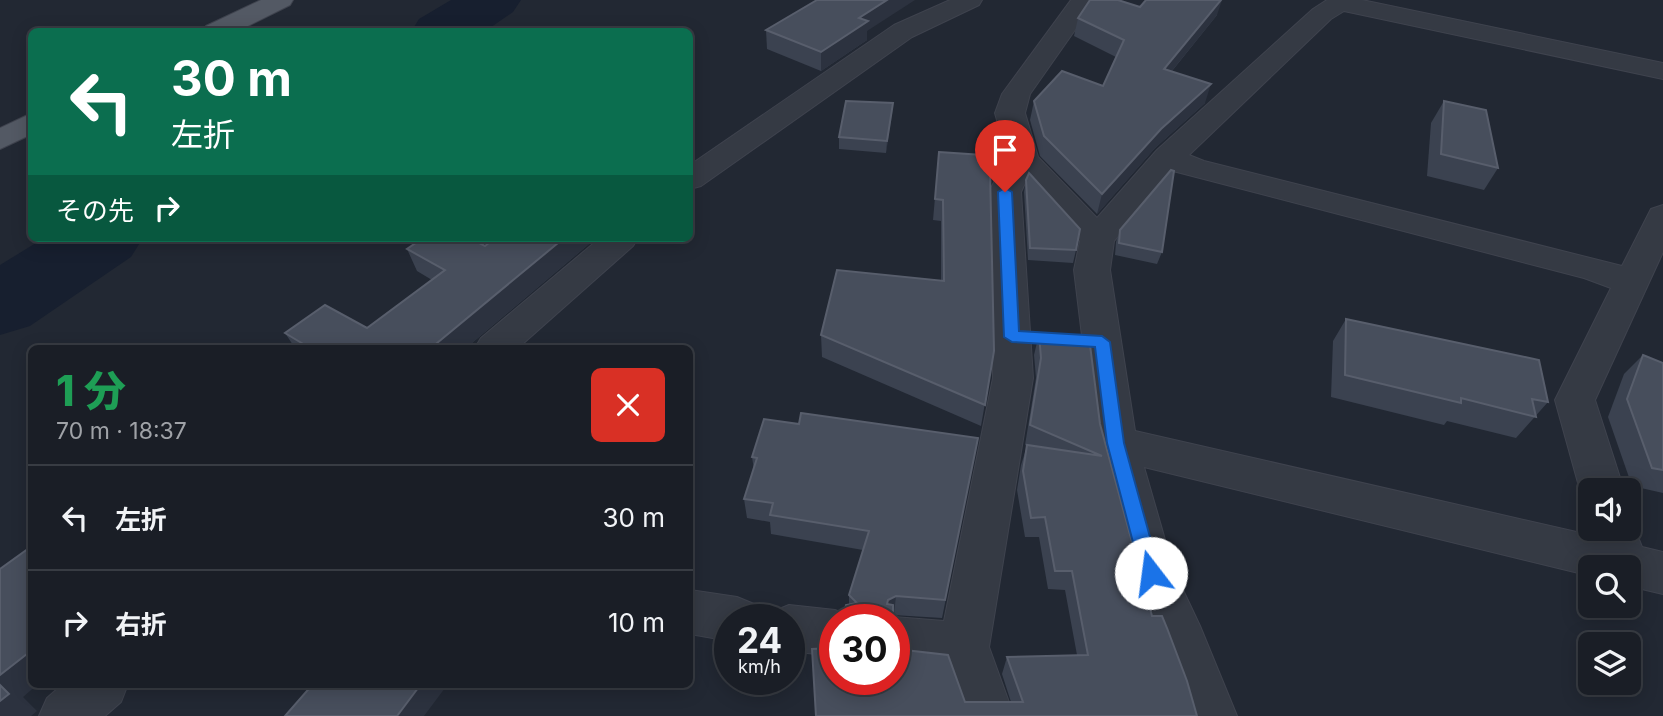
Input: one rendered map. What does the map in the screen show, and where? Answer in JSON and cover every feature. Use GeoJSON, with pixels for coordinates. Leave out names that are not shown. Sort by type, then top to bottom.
{"type":"FeatureCollection","features":[{"type":"Feature","properties":{"kind":"main road"},"geometry":{"type":"LineString","coordinates":[[223,28],[281,0]]}},
{"type":"Feature","properties":{"kind":"main road"},"geometry":{"type":"LineString","coordinates":[[0,140],[28,124]]}},
{"type":"Feature","properties":{"kind":"street"},"geometry":{"type":"LineString","coordinates":[[693,177],[903,31],[970,0]]}},
{"type":"Feature","properties":{"kind":"street"},"geometry":{"type":"LineString","coordinates":[[1084,0],[1016,94],[1010,113],[1023,160],[1059,195],[1097,239]]}},
{"type":"Feature","properties":{"kind":"street"},"geometry":{"type":"LineString","coordinates":[[1211,716],[1183,643],[1151,573],[1116,443],[1093,270],[1097,239],[1168,157],[1322,14],[1340,3],[1663,71]]}},
{"type":"Feature","properties":{"kind":"street"},"geometry":{"type":"LineString","coordinates":[[1168,157],[1193,168],[1594,269],[1631,282]]}},
{"type":"Feature","properties":{"kind":"street"},"geometry":{"type":"LineString","coordinates":[[1023,160],[1018,163],[1005,192],[1042,338]]}},
{"type":"Feature","properties":{"kind":"street"},"geometry":{"type":"LineString","coordinates":[[1598,478],[1575,400],[1663,216]]}},
{"type":"Feature","properties":{"kind":"street"},"geometry":{"type":"LineString","coordinates":[[497,345],[616,242]]}},
{"type":"Feature","properties":{"kind":"street"},"geometry":{"type":"LineString","coordinates":[[1042,338],[1102,342]]}},
{"type":"Feature","properties":{"kind":"street"},"geometry":{"type":"LineString","coordinates":[[988,716],[964,647],[1013,378],[1042,338]]}},
{"type":"Feature","properties":{"kind":"street"},"geometry":{"type":"LineString","coordinates":[[1116,443],[1634,555]]}},
{"type":"Feature","properties":{"kind":"street"},"geometry":{"type":"LineString","coordinates":[[693,613],[714,616]]}},
{"type":"Feature","properties":{"kind":"street"},"geometry":{"type":"LineString","coordinates":[[910,642],[964,647]]}},
{"type":"Feature","properties":{"kind":"street"},"geometry":{"type":"LineString","coordinates":[[65,716],[98,688]]}},
{"type":"Feature","properties":{"kind":"building"},"geometry":{"type":"Polygon","coordinates":[[[817,0],[887,0],[859,18],[868,21],[821,52],[766,30],[817,0]]]}},
{"type":"Feature","properties":{"kind":"building"},"geometry":{"type":"Polygon","coordinates":[[[1090,0],[1118,0],[1140,7],[1146,0],[1221,0],[1164,69],[1211,84],[1161,129],[1102,194],[1044,136],[1034,101],[1062,71],[1103,86],[1124,40],[1078,18],[1090,0]]]}},
{"type":"Feature","properties":{"kind":"building"},"geometry":{"type":"Polygon","coordinates":[[[846,101],[893,103],[887,141],[839,137],[846,101]]]}},
{"type":"Feature","properties":{"kind":"building"},"geometry":{"type":"Polygon","coordinates":[[[1444,101],[1486,110],[1498,168],[1441,154],[1444,101]]]}},
{"type":"Feature","properties":{"kind":"building"},"geometry":{"type":"Polygon","coordinates":[[[939,152],[997,156],[990,171],[994,351],[985,405],[821,335],[837,270],[944,281],[943,200],[935,199],[939,152]]]}},
{"type":"Feature","properties":{"kind":"building"},"geometry":{"type":"Polygon","coordinates":[[[1171,170],[1174,171],[1162,252],[1119,243],[1120,230],[1171,170]]]}},
{"type":"Feature","properties":{"kind":"building"},"geometry":{"type":"Polygon","coordinates":[[[1029,173],[1080,229],[1076,250],[1030,248],[1026,180],[1029,173]]]}},
{"type":"Feature","properties":{"kind":"building"},"geometry":{"type":"Polygon","coordinates":[[[417,242],[478,242],[485,246],[490,242],[559,242],[435,345],[305,345],[285,333],[325,305],[367,328],[445,270],[407,249],[417,242]]]}},
{"type":"Feature","properties":{"kind":"building"},"geometry":{"type":"Polygon","coordinates":[[[1346,319],[1539,360],[1548,402],[1532,399],[1536,417],[1461,398],[1461,403],[1345,375],[1346,319]]]}},
{"type":"Feature","properties":{"kind":"building"},"geometry":{"type":"Polygon","coordinates":[[[1039,334],[1089,337],[1100,424],[1152,616],[1162,616],[1187,681],[1197,716],[816,716],[812,649],[819,649],[819,695],[910,695],[910,651],[948,655],[965,702],[1023,702],[1007,657],[1088,655],[1072,571],[1055,571],[1045,517],[1031,518],[1023,471],[1027,445],[1102,456],[1030,425],[1041,358],[1039,334]]]}},
{"type":"Feature","properties":{"kind":"building"},"geometry":{"type":"Polygon","coordinates":[[[1643,355],[1663,363],[1663,470],[1652,468],[1627,399],[1643,355]]]}},
{"type":"Feature","properties":{"kind":"building"},"geometry":{"type":"Polygon","coordinates":[[[801,413],[978,438],[945,600],[896,596],[888,600],[887,604],[852,604],[857,603],[849,595],[869,531],[770,515],[773,503],[744,499],[757,458],[752,457],[764,419],[799,424],[801,413]]]}},
{"type":"Feature","properties":{"kind":"building"},"geometry":{"type":"Polygon","coordinates":[[[28,549],[28,653],[0,675],[0,569],[28,549]]]}},
{"type":"Feature","properties":{"kind":"building"},"geometry":{"type":"Polygon","coordinates":[[[0,685],[9,694],[0,701],[0,685]]]}},
{"type":"Feature","properties":{"kind":"building"},"geometry":{"type":"Polygon","coordinates":[[[310,688],[418,688],[397,716],[285,716],[310,688]]]}},
{"type":"Feature","properties":{"kind":"waterway"},"geometry":{"type":"LineString","coordinates":[[447,28],[492,0]]}},
{"type":"Feature","properties":{"kind":"waterway"},"geometry":{"type":"LineString","coordinates":[[0,305],[97,242]]}},
{"type":"Feature","properties":{"kind":"route"},"geometry":{"type":"LineString","coordinates":[[1005,192],[1012,337],[1102,342],[1116,443],[1151,573]]}}]}
